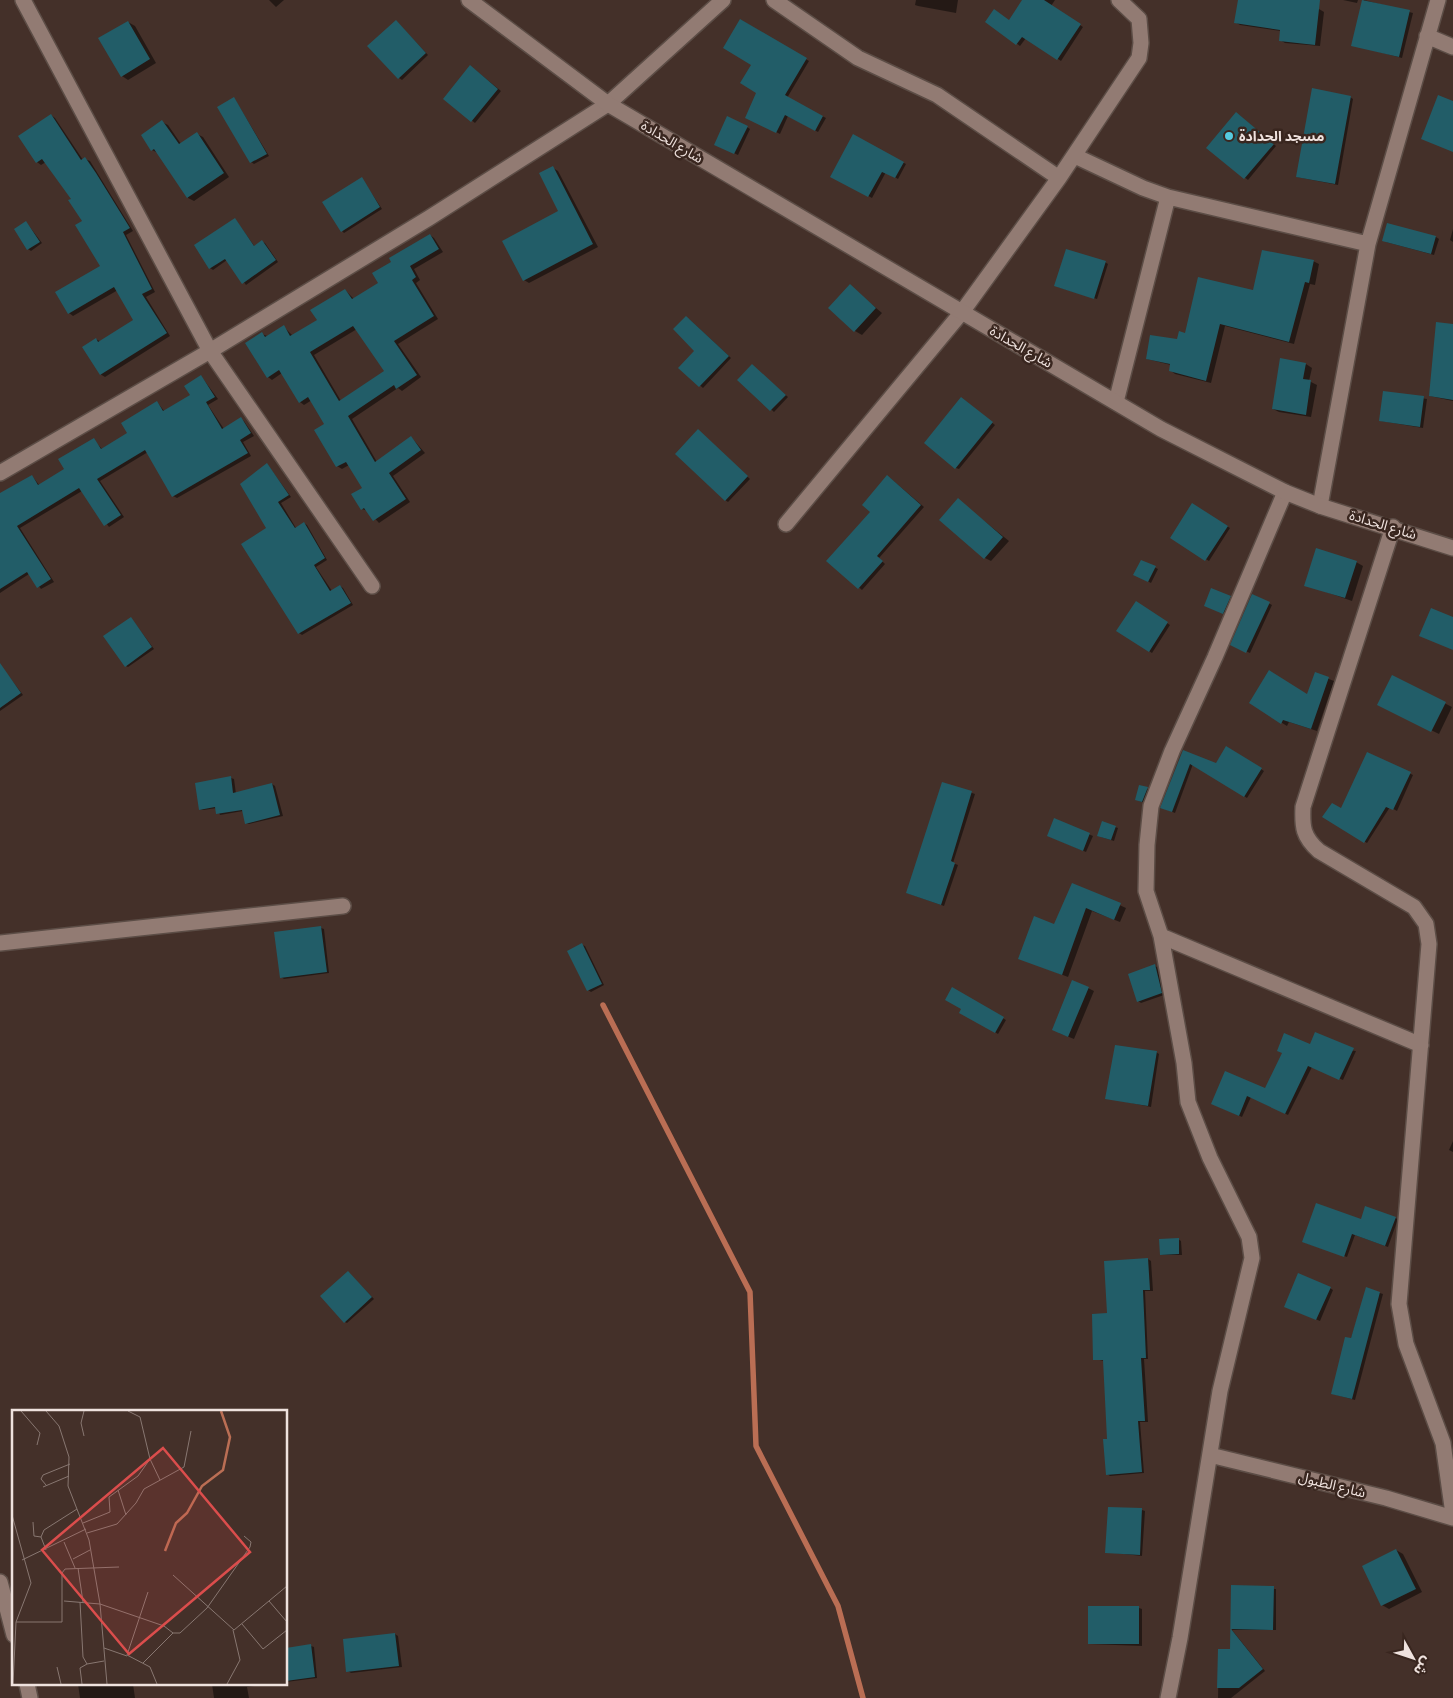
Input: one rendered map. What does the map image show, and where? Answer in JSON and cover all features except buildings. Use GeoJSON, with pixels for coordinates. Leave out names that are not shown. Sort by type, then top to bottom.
{"type":"FeatureCollection","features":[{"type":"Feature","properties":{"kind":"street"},"geometry":{"type":"LineString","coordinates":[[23,0],[210,351],[372,586]]}},
{"type":"Feature","properties":{"kind":"street","name":"شارع الحدادة"},"geometry":{"type":"LineString","coordinates":[[470,0],[608,104],[1212,457],[1285,492],[1320,506],[1393,527],[1453,548]]}},
{"type":"Feature","properties":{"kind":"street"},"geometry":{"type":"LineString","coordinates":[[0,473],[210,351],[429,218],[608,104],[723,0]]}},
{"type":"Feature","properties":{"kind":"street"},"geometry":{"type":"LineString","coordinates":[[774,0],[858,58],[937,95],[1059,178]]}},
{"type":"Feature","properties":{"kind":"street"},"geometry":{"type":"LineString","coordinates":[[786,524],[962,312],[1075,156],[1139,58],[1141,42],[1139,19],[1119,0]]}},
{"type":"Feature","properties":{"kind":"street"},"geometry":{"type":"LineString","coordinates":[[1320,506],[1368,244],[1438,0]]}},
{"type":"Feature","properties":{"kind":"street"},"geometry":{"type":"LineString","coordinates":[[1427,36],[1453,47]]}},
{"type":"Feature","properties":{"kind":"street"},"geometry":{"type":"LineString","coordinates":[[1075,156],[1143,188],[1168,197],[1368,244]]}},
{"type":"Feature","properties":{"kind":"street"},"geometry":{"type":"LineString","coordinates":[[1116,402],[1168,197]]}},
{"type":"Feature","properties":{"kind":"street"},"geometry":{"type":"LineString","coordinates":[[1168,1698],[1180,1638],[1229,1344],[1252,1258],[1250,1238],[1210,1158],[1188,1102],[1184,1063],[1161,936],[1146,891],[1151,806],[1172,751],[1215,657],[1285,492]]}},
{"type":"Feature","properties":{"kind":"street"},"geometry":{"type":"LineString","coordinates":[[1393,527],[1303,806],[1302,823],[1308,841],[1319,851],[1414,907],[1426,924],[1429,944],[1399,1304],[1406,1344],[1443,1443],[1453,1514]]}},
{"type":"Feature","properties":{"kind":"street"},"geometry":{"type":"LineString","coordinates":[[0,943],[344,906]]}},
{"type":"Feature","properties":{"kind":"street"},"geometry":{"type":"LineString","coordinates":[[1161,936],[1421,1045]]}},
{"type":"Feature","properties":{"kind":"street","name":"شارع الطبول"},"geometry":{"type":"LineString","coordinates":[[1210,1455],[1386,1498],[1453,1518]]}},
{"type":"Feature","properties":{"kind":"street"},"geometry":{"type":"LineString","coordinates":[[0,1582],[12,1627]]}},
{"type":"Feature","properties":{"kind":"waterway"},"geometry":{"type":"LineString","coordinates":[[603,1005],[750,1292],[756,1446],[838,1606],[863,1698]]}},
{"type":"Feature","properties":{"kind":"place","name":"مسجد الحدادة"},"geometry":{"type":"Point","coordinates":[1229,136]}}]}
